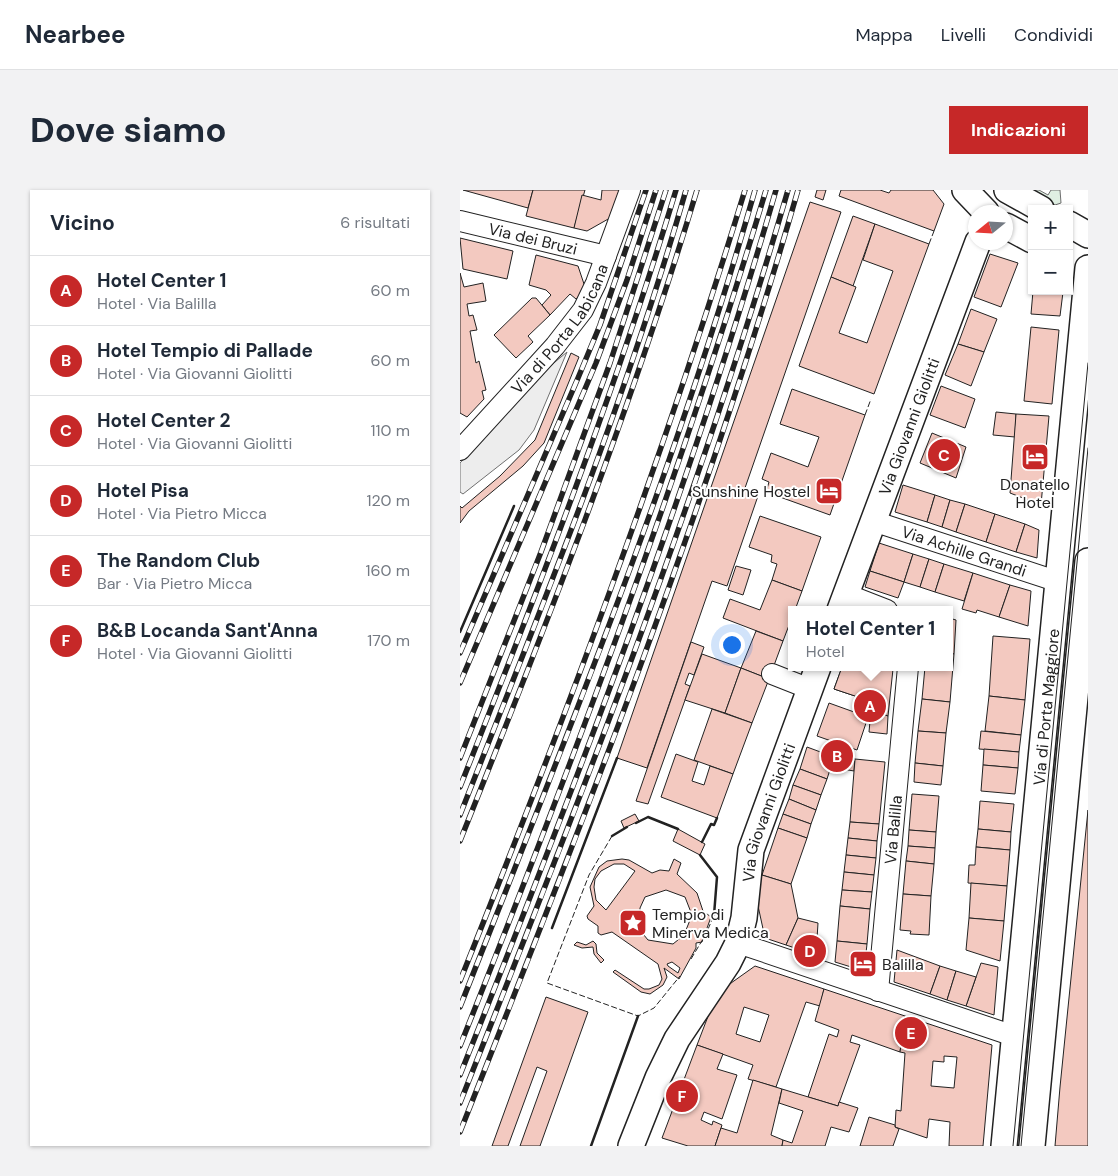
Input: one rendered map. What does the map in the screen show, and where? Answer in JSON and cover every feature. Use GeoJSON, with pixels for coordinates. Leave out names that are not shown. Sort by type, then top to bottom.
{"type":"FeatureCollection","features":[{"type":"Feature","properties":{"kind":"main road"},"geometry":{"type":"LineString","coordinates":[[1008,190],[1034,205]]}},
{"type":"Feature","properties":{"kind":"main road"},"geometry":{"type":"LineString","coordinates":[[1073,226],[1088,235]]}},
{"type":"Feature","properties":{"kind":"main road"},"geometry":{"type":"LineString","coordinates":[[1013,230],[1028,238]]}},
{"type":"Feature","properties":{"kind":"main road","name":"Via Giovanni Giolitti"},"geometry":{"type":"LineString","coordinates":[[843,602],[975,250]]}},
{"type":"Feature","properties":{"kind":"main road"},"geometry":{"type":"LineString","coordinates":[[1073,262],[1088,268]]}},
{"type":"Feature","properties":{"kind":"main road","name":"Via di Porta Maggiore"},"geometry":{"type":"LineString","coordinates":[[1004,1146],[1056,581],[1088,268]]}},
{"type":"Feature","properties":{"kind":"main road","name":"Via di Porta Maggiore"},"geometry":{"type":"LineString","coordinates":[[1032,1146],[1088,561]]}},
{"type":"Feature","properties":{"kind":"main road","name":"Via Giovanni Giolitti"},"geometry":{"type":"LineString","coordinates":[[631,1146],[677,1039],[728,963],[738,943],[744,918],[751,850],[814,678]]}},
{"type":"Feature","properties":{"kind":"street","name":"Via di Porta Labicana"},"geometry":{"type":"LineString","coordinates":[[460,450],[578,318],[593,292],[630,190]]}},
{"type":"Feature","properties":{"kind":"street","name":"Via dei Bruzi"},"geometry":{"type":"LineString","coordinates":[[460,221],[606,256]]}},
{"type":"Feature","properties":{"kind":"street","name":"Via Achille Grandi"},"geometry":{"type":"LineString","coordinates":[[873,521],[1056,581]]}},
{"type":"Feature","properties":{"kind":"street"},"geometry":{"type":"LineString","coordinates":[[843,602],[865,606]]}},
{"type":"Feature","properties":{"kind":"street","name":"Via Balilla"},"geometry":{"type":"LineString","coordinates":[[878,991],[908,671]]}},
{"type":"Feature","properties":{"kind":"street"},"geometry":{"type":"LineString","coordinates":[[772,674],[814,678]]}},
{"type":"Feature","properties":{"kind":"street"},"geometry":{"type":"LineString","coordinates":[[738,943],[1014,1036]]}},
{"type":"Feature","properties":{"kind":"green space"},"geometry":{"type":"Polygon","coordinates":[[[1027,190],[1039,190],[1048,195],[1051,190],[1060,190],[1061,203],[1055,205],[1027,190]]]}},
{"type":"Feature","properties":{"kind":"shaded area"},"geometry":{"type":"Polygon","coordinates":[[[567,352],[534,430],[519,450],[463,494],[460,492],[460,463],[549,367],[567,352]]]}},
{"type":"Feature","properties":{"kind":"building"},"geometry":{"type":"Polygon","coordinates":[[[463,190],[533,190],[528,208],[463,190]]]}},
{"type":"Feature","properties":{"kind":"building"},"geometry":{"type":"Polygon","coordinates":[[[533,190],[585,190],[574,228],[526,216],[533,190]]]}},
{"type":"Feature","properties":{"kind":"building"},"geometry":{"type":"Polygon","coordinates":[[[602,190],[622,190],[610,218],[587,231],[574,228],[582,195],[601,200],[602,190]]]}},
{"type":"Feature","properties":{"kind":"building"},"geometry":{"type":"Polygon","coordinates":[[[817,190],[826,190],[823,200],[815,197],[817,190]]]}},
{"type":"Feature","properties":{"kind":"building"},"geometry":{"type":"Polygon","coordinates":[[[841,190],[880,190],[889,193],[891,190],[933,190],[944,204],[934,231],[839,196],[841,190]]]}},
{"type":"Feature","properties":{"kind":"building"},"geometry":{"type":"Polygon","coordinates":[[[810,202],[841,212],[745,488],[759,493],[727,586],[712,581],[647,768],[617,758],[810,202]]]}},
{"type":"Feature","properties":{"kind":"building"},"geometry":{"type":"Polygon","coordinates":[[[853,216],[875,224],[853,286],[831,277],[853,216]]]}},
{"type":"Feature","properties":{"kind":"building"},"geometry":{"type":"Polygon","coordinates":[[[875,224],[929,244],[874,394],[799,366],[831,277],[856,287],[839,333],[867,343],[893,271],[863,260],[875,224]]]}},
{"type":"Feature","properties":{"kind":"building"},"geometry":{"type":"Polygon","coordinates":[[[460,238],[513,251],[507,279],[463,269],[460,238]]]}},
{"type":"Feature","properties":{"kind":"building"},"geometry":{"type":"Polygon","coordinates":[[[990,254],[1018,263],[1001,307],[974,297],[990,254]]]}},
{"type":"Feature","properties":{"kind":"building"},"geometry":{"type":"Polygon","coordinates":[[[536,255],[578,266],[586,290],[576,299],[570,294],[550,315],[542,305],[551,295],[546,290],[529,285],[536,255]]]}},
{"type":"Feature","properties":{"kind":"building"},"geometry":{"type":"Polygon","coordinates":[[[460,273],[464,287],[483,283],[486,301],[467,304],[469,316],[473,315],[477,330],[470,331],[476,363],[479,361],[486,390],[482,391],[484,399],[467,417],[460,413],[460,273]]]}},
{"type":"Feature","properties":{"kind":"building"},"geometry":{"type":"Polygon","coordinates":[[[1033,295],[1063,295],[1060,316],[1031,314],[1033,295]]]}},
{"type":"Feature","properties":{"kind":"building"},"geometry":{"type":"Polygon","coordinates":[[[532,298],[536,298],[550,315],[528,336],[533,342],[516,358],[494,335],[532,298]]]}},
{"type":"Feature","properties":{"kind":"building"},"geometry":{"type":"Polygon","coordinates":[[[971,309],[997,319],[984,352],[958,344],[971,309]]]}},
{"type":"Feature","properties":{"kind":"building"},"geometry":{"type":"Polygon","coordinates":[[[1031,327],[1059,330],[1052,404],[1024,401],[1031,327]]]}},
{"type":"Feature","properties":{"kind":"building"},"geometry":{"type":"Polygon","coordinates":[[[958,344],[984,352],[971,386],[945,375],[958,344]]]}},
{"type":"Feature","properties":{"kind":"building"},"geometry":{"type":"Polygon","coordinates":[[[571,353],[579,357],[544,443],[523,466],[469,511],[460,523],[460,506],[462,508],[500,476],[535,440],[571,353]]]}},
{"type":"Feature","properties":{"kind":"building"},"geometry":{"type":"Polygon","coordinates":[[[941,386],[975,399],[965,428],[930,415],[941,386]]]}},
{"type":"Feature","properties":{"kind":"building"},"geometry":{"type":"Polygon","coordinates":[[[792,389],[865,415],[830,515],[766,492],[769,482],[762,479],[771,453],[808,467],[819,437],[780,424],[792,389]]]}},
{"type":"Feature","properties":{"kind":"building"},"geometry":{"type":"Polygon","coordinates":[[[996,412],[1016,414],[1015,437],[993,435],[996,412]]]}},
{"type":"Feature","properties":{"kind":"building"},"geometry":{"type":"Polygon","coordinates":[[[1016,414],[1049,416],[1041,505],[1010,493],[1016,414]]]}},
{"type":"Feature","properties":{"kind":"building"},"geometry":{"type":"Polygon","coordinates":[[[932,433],[966,447],[956,478],[920,463],[932,433]]]}},
{"type":"Feature","properties":{"kind":"building"},"geometry":{"type":"Polygon","coordinates":[[[903,485],[935,495],[927,522],[895,512],[903,485]]]}},
{"type":"Feature","properties":{"kind":"building"},"geometry":{"type":"Polygon","coordinates":[[[935,495],[950,500],[942,527],[927,522],[935,495]]]}},
{"type":"Feature","properties":{"kind":"building"},"geometry":{"type":"Polygon","coordinates":[[[950,500],[965,504],[956,532],[942,527],[950,500]]]}},
{"type":"Feature","properties":{"kind":"building"},"geometry":{"type":"Polygon","coordinates":[[[965,504],[995,514],[986,542],[956,532],[965,504]]]}},
{"type":"Feature","properties":{"kind":"building"},"geometry":{"type":"Polygon","coordinates":[[[995,514],[1025,524],[1016,552],[986,542],[995,514]]]}},
{"type":"Feature","properties":{"kind":"building"},"geometry":{"type":"Polygon","coordinates":[[[760,516],[821,537],[802,591],[772,580],[777,564],[771,562],[772,555],[749,547],[760,516]]]}},
{"type":"Feature","properties":{"kind":"building"},"geometry":{"type":"Polygon","coordinates":[[[1025,524],[1039,530],[1037,558],[1016,552],[1025,524]]]}},
{"type":"Feature","properties":{"kind":"building"},"geometry":{"type":"Polygon","coordinates":[[[879,543],[913,554],[904,582],[870,571],[879,543]]]}},
{"type":"Feature","properties":{"kind":"building"},"geometry":{"type":"Polygon","coordinates":[[[913,554],[929,559],[920,587],[904,582],[913,554]]]}},
{"type":"Feature","properties":{"kind":"building"},"geometry":{"type":"Polygon","coordinates":[[[929,559],[944,564],[935,592],[920,587],[929,559]]]}},
{"type":"Feature","properties":{"kind":"building"},"geometry":{"type":"Polygon","coordinates":[[[944,564],[973,573],[964,601],[935,592],[944,564]]]}},
{"type":"Feature","properties":{"kind":"building"},"geometry":{"type":"Polygon","coordinates":[[[736,566],[751,570],[743,595],[728,590],[736,566]]]}},
{"type":"Feature","properties":{"kind":"building"},"geometry":{"type":"Polygon","coordinates":[[[870,571],[904,582],[898,598],[865,587],[870,571]]]}},
{"type":"Feature","properties":{"kind":"building"},"geometry":{"type":"Polygon","coordinates":[[[973,573],[1010,585],[999,617],[977,610],[976,613],[962,609],[973,573]]]}},
{"type":"Feature","properties":{"kind":"building"},"geometry":{"type":"Polygon","coordinates":[[[772,580],[802,591],[796,606],[788,606],[788,628],[783,641],[723,618],[730,599],[760,610],[772,580]]]}},
{"type":"Feature","properties":{"kind":"building"},"geometry":{"type":"Polygon","coordinates":[[[1010,585],[1031,591],[1028,626],[999,617],[1010,585]]]}},
{"type":"Feature","properties":{"kind":"building"},"geometry":{"type":"Polygon","coordinates":[[[953,619],[956,620],[953,654],[953,619]]]}},
{"type":"Feature","properties":{"kind":"building"},"geometry":{"type":"Polygon","coordinates":[[[756,631],[783,641],[769,679],[741,668],[756,631]]]}},
{"type":"Feature","properties":{"kind":"building"},"geometry":{"type":"Polygon","coordinates":[[[993,636],[1030,639],[1025,700],[989,696],[993,636]]]}},
{"type":"Feature","properties":{"kind":"building"},"geometry":{"type":"Polygon","coordinates":[[[691,642],[704,647],[694,675],[689,673],[685,684],[690,686],[648,804],[636,801],[691,642]]]}},
{"type":"Feature","properties":{"kind":"building"},"geometry":{"type":"Polygon","coordinates":[[[702,654],[741,668],[725,713],[685,700],[702,654]]]}},
{"type":"Feature","properties":{"kind":"building"},"geometry":{"type":"Polygon","coordinates":[[[741,668],[769,679],[752,723],[725,713],[741,668]]]}},
{"type":"Feature","properties":{"kind":"building"},"geometry":{"type":"Polygon","coordinates":[[[841,671],[876,671],[880,673],[870,701],[834,689],[841,671]]]}},
{"type":"Feature","properties":{"kind":"building"},"geometry":{"type":"Polygon","coordinates":[[[841,671],[893,671],[888,716],[867,708],[870,701],[834,689],[841,671]]]}},
{"type":"Feature","properties":{"kind":"building"},"geometry":{"type":"Polygon","coordinates":[[[925,671],[953,671],[950,702],[922,699],[925,671]]]}},
{"type":"Feature","properties":{"kind":"building"},"geometry":{"type":"Polygon","coordinates":[[[989,696],[1025,700],[1021,735],[985,731],[989,696]]]}},
{"type":"Feature","properties":{"kind":"building"},"geometry":{"type":"Polygon","coordinates":[[[922,699],[950,702],[946,733],[918,731],[922,699]]]}},
{"type":"Feature","properties":{"kind":"building"},"geometry":{"type":"Polygon","coordinates":[[[829,703],[868,717],[857,750],[817,736],[829,703]]]}},
{"type":"Feature","properties":{"kind":"building"},"geometry":{"type":"Polygon","coordinates":[[[712,709],[752,723],[733,774],[694,760],[712,709]]]}},
{"type":"Feature","properties":{"kind":"building"},"geometry":{"type":"Polygon","coordinates":[[[871,710],[888,716],[887,734],[869,732],[871,710]]]}},
{"type":"Feature","properties":{"kind":"building"},"geometry":{"type":"Polygon","coordinates":[[[918,731],[946,733],[943,766],[915,763],[918,731]]]}},
{"type":"Feature","properties":{"kind":"building"},"geometry":{"type":"Polygon","coordinates":[[[981,731],[1021,735],[1019,752],[979,749],[981,731]]]}},
{"type":"Feature","properties":{"kind":"building"},"geometry":{"type":"Polygon","coordinates":[[[807,747],[834,757],[827,779],[800,769],[807,747]]]}},
{"type":"Feature","properties":{"kind":"building"},"geometry":{"type":"Polygon","coordinates":[[[984,749],[1019,752],[1018,768],[983,765],[984,749]]]}},
{"type":"Feature","properties":{"kind":"building"},"geometry":{"type":"Polygon","coordinates":[[[836,752],[855,759],[854,771],[831,767],[836,752]]]}},
{"type":"Feature","properties":{"kind":"building"},"geometry":{"type":"Polygon","coordinates":[[[676,754],[698,762],[692,781],[704,785],[710,766],[733,774],[717,818],[661,797],[676,754]]]}},
{"type":"Feature","properties":{"kind":"building"},"geometry":{"type":"Polygon","coordinates":[[[855,759],[885,762],[879,824],[850,822],[855,759]]]}},
{"type":"Feature","properties":{"kind":"building"},"geometry":{"type":"Polygon","coordinates":[[[915,763],[943,766],[941,785],[914,782],[915,763]]]}},
{"type":"Feature","properties":{"kind":"building"},"geometry":{"type":"Polygon","coordinates":[[[983,765],[1018,768],[1015,794],[981,791],[983,765]]]}},
{"type":"Feature","properties":{"kind":"building"},"geometry":{"type":"Polygon","coordinates":[[[800,769],[827,779],[821,795],[793,785],[800,769]]]}},
{"type":"Feature","properties":{"kind":"building"},"geometry":{"type":"Polygon","coordinates":[[[793,785],[821,795],[816,810],[789,799],[793,785]]]}},
{"type":"Feature","properties":{"kind":"building"},"geometry":{"type":"Polygon","coordinates":[[[912,794],[939,796],[936,832],[909,830],[912,794]]]}},
{"type":"Feature","properties":{"kind":"building"},"geometry":{"type":"Polygon","coordinates":[[[789,799],[816,810],[811,824],[783,814],[789,799]]]}},
{"type":"Feature","properties":{"kind":"building"},"geometry":{"type":"Polygon","coordinates":[[[980,801],[1014,804],[1011,832],[978,829],[980,801]]]}},
{"type":"Feature","properties":{"kind":"building"},"geometry":{"type":"Polygon","coordinates":[[[1088,810],[1088,1146],[1055,1146],[1060,1087],[1088,810]]]}},
{"type":"Feature","properties":{"kind":"building"},"geometry":{"type":"Polygon","coordinates":[[[635,814],[639,821],[624,828],[621,821],[635,814]]]}},
{"type":"Feature","properties":{"kind":"building"},"geometry":{"type":"Polygon","coordinates":[[[783,814],[811,824],[807,838],[778,828],[783,814]]]}},
{"type":"Feature","properties":{"kind":"building"},"geometry":{"type":"Polygon","coordinates":[[[850,822],[879,824],[877,841],[848,838],[850,822]]]}},
{"type":"Feature","properties":{"kind":"building"},"geometry":{"type":"Polygon","coordinates":[[[778,828],[807,838],[791,884],[762,875],[778,828]]]}},
{"type":"Feature","properties":{"kind":"building"},"geometry":{"type":"Polygon","coordinates":[[[678,829],[705,844],[700,855],[673,841],[678,829]]]}},
{"type":"Feature","properties":{"kind":"building"},"geometry":{"type":"Polygon","coordinates":[[[978,829],[1011,832],[1010,850],[976,847],[978,829]]]}},
{"type":"Feature","properties":{"kind":"building"},"geometry":{"type":"Polygon","coordinates":[[[909,830],[936,832],[935,848],[908,846],[909,830]]]}},
{"type":"Feature","properties":{"kind":"building"},"geometry":{"type":"Polygon","coordinates":[[[848,838],[877,841],[876,858],[846,855],[848,838]]]}},
{"type":"Feature","properties":{"kind":"building"},"geometry":{"type":"Polygon","coordinates":[[[908,846],[935,848],[934,864],[906,861],[908,846]]]}},
{"type":"Feature","properties":{"kind":"building"},"geometry":{"type":"Polygon","coordinates":[[[976,847],[1010,850],[1007,886],[968,883],[969,865],[975,865],[976,847]]]}},
{"type":"Feature","properties":{"kind":"building"},"geometry":{"type":"Polygon","coordinates":[[[846,855],[876,858],[874,875],[844,872],[846,855]]]}},
{"type":"Feature","properties":{"kind":"building"},"geometry":{"type":"Polygon","coordinates":[[[674,859],[681,863],[677,874],[697,893],[703,911],[711,917],[702,942],[696,943],[696,948],[679,979],[664,968],[667,977],[663,985],[650,994],[641,992],[613,972],[615,970],[644,989],[649,989],[659,985],[662,979],[658,964],[612,932],[601,935],[598,933],[598,926],[588,919],[587,916],[594,906],[590,887],[599,867],[607,861],[629,860],[652,873],[660,870],[669,871],[674,859]],[[614,864],[601,871],[595,879],[596,900],[606,910],[635,871],[624,864],[614,864]],[[666,890],[645,897],[640,908],[639,929],[648,940],[673,944],[684,935],[692,915],[685,897],[666,890]],[[672,962],[667,964],[678,973],[680,968],[672,962]]]}},
{"type":"Feature","properties":{"kind":"building"},"geometry":{"type":"Polygon","coordinates":[[[906,861],[934,864],[931,896],[903,894],[906,861]]]}},
{"type":"Feature","properties":{"kind":"building"},"geometry":{"type":"Polygon","coordinates":[[[844,872],[874,875],[872,892],[842,890],[844,872]]]}},
{"type":"Feature","properties":{"kind":"building"},"geometry":{"type":"Polygon","coordinates":[[[762,875],[791,884],[798,918],[786,945],[765,938],[755,892],[762,875]]]}},
{"type":"Feature","properties":{"kind":"building"},"geometry":{"type":"Polygon","coordinates":[[[971,883],[1007,886],[1004,921],[969,918],[971,883]]]}},
{"type":"Feature","properties":{"kind":"building"},"geometry":{"type":"Polygon","coordinates":[[[842,890],[872,892],[870,909],[840,906],[842,890]]]}},
{"type":"Feature","properties":{"kind":"building"},"geometry":{"type":"Polygon","coordinates":[[[903,894],[931,896],[929,935],[910,934],[911,931],[900,930],[903,894]]]}},
{"type":"Feature","properties":{"kind":"building"},"geometry":{"type":"Polygon","coordinates":[[[840,906],[870,909],[867,944],[837,941],[840,906]]]}},
{"type":"Feature","properties":{"kind":"building"},"geometry":{"type":"Polygon","coordinates":[[[798,918],[818,923],[816,955],[786,945],[798,918]]]}},
{"type":"Feature","properties":{"kind":"building"},"geometry":{"type":"Polygon","coordinates":[[[969,918],[1004,921],[1000,961],[966,950],[969,918]]]}},
{"type":"Feature","properties":{"kind":"building"},"geometry":{"type":"Polygon","coordinates":[[[593,941],[596,944],[597,953],[604,960],[601,963],[594,954],[593,947],[582,948],[574,945],[577,942],[586,945],[593,941]]]}},
{"type":"Feature","properties":{"kind":"building"},"geometry":{"type":"Polygon","coordinates":[[[837,941],[867,944],[864,971],[835,962],[837,941]]]}},
{"type":"Feature","properties":{"kind":"building"},"geometry":{"type":"Polygon","coordinates":[[[897,950],[940,966],[930,994],[894,982],[897,950]]]}},
{"type":"Feature","properties":{"kind":"building"},"geometry":{"type":"Polygon","coordinates":[[[981,963],[998,967],[994,1015],[966,1006],[981,963]]]}},
{"type":"Feature","properties":{"kind":"building"},"geometry":{"type":"Polygon","coordinates":[[[755,966],[824,989],[820,1006],[806,1002],[776,1087],[748,1079],[753,1065],[697,1045],[717,993],[755,966]],[[744,1007],[736,1034],[760,1042],[769,1015],[744,1007]]]}},
{"type":"Feature","properties":{"kind":"building"},"geometry":{"type":"Polygon","coordinates":[[[940,966],[956,971],[947,1000],[930,994],[940,966]]]}},
{"type":"Feature","properties":{"kind":"building"},"geometry":{"type":"Polygon","coordinates":[[[956,971],[976,977],[966,1006],[947,1000],[956,971]]]}},
{"type":"Feature","properties":{"kind":"building"},"geometry":{"type":"Polygon","coordinates":[[[824,989],[905,1016],[900,1052],[852,1035],[850,1042],[860,1045],[838,1106],[808,1097],[829,1034],[837,1037],[839,1030],[815,1021],[824,989]]]}},
{"type":"Feature","properties":{"kind":"building"},"geometry":{"type":"Polygon","coordinates":[[[546,997],[588,1012],[540,1146],[520,1146],[547,1071],[537,1067],[508,1146],[492,1146],[546,997]]]}},
{"type":"Feature","properties":{"kind":"building"},"geometry":{"type":"Polygon","coordinates":[[[905,1016],[992,1045],[983,1146],[949,1146],[950,1122],[929,1119],[927,1138],[895,1127],[896,1110],[901,1111],[905,1053],[900,1052],[905,1016]],[[944,1056],[944,1062],[933,1061],[931,1086],[954,1088],[957,1057],[944,1056]]]}},
{"type":"Feature","properties":{"kind":"building"},"geometry":{"type":"Polygon","coordinates":[[[697,1045],[723,1054],[717,1069],[737,1075],[722,1119],[704,1112],[701,1120],[712,1125],[713,1121],[722,1125],[715,1146],[688,1146],[662,1138],[697,1045]]]}},
{"type":"Feature","properties":{"kind":"building"},"geometry":{"type":"Polygon","coordinates":[[[753,1080],[782,1089],[771,1135],[783,1140],[782,1146],[715,1146],[721,1128],[737,1133],[753,1080]]]}},
{"type":"Feature","properties":{"kind":"building"},"geometry":{"type":"Polygon","coordinates":[[[782,1089],[838,1106],[839,1102],[858,1108],[849,1132],[831,1127],[825,1146],[782,1146],[783,1140],[792,1143],[803,1111],[779,1103],[782,1089]]]}},
{"type":"Feature","properties":{"kind":"building"},"geometry":{"type":"Polygon","coordinates":[[[869,1117],[895,1125],[899,1129],[893,1146],[860,1146],[869,1117]]]}},
{"type":"Feature","properties":{"kind":"tram line"},"geometry":{"type":"LineString","coordinates":[[1013,1146],[1088,363]]}},
{"type":"Feature","properties":{"kind":"tram line"},"geometry":{"type":"LineString","coordinates":[[1021,1146],[1088,448]]}},
{"type":"Feature","properties":{"kind":"railway"},"geometry":{"type":"LineString","coordinates":[[460,653],[600,325],[646,190]]}},
{"type":"Feature","properties":{"kind":"railway"},"geometry":{"type":"LineString","coordinates":[[460,683],[596,363],[627,280],[656,190]]}},
{"type":"Feature","properties":{"kind":"railway"},"geometry":{"type":"LineString","coordinates":[[460,758],[541,552],[610,363],[666,190]]}},
{"type":"Feature","properties":{"kind":"railway"},"geometry":{"type":"LineString","coordinates":[[460,787],[574,491],[627,341],[676,190]]}},
{"type":"Feature","properties":{"kind":"railway"},"geometry":{"type":"LineString","coordinates":[[460,815],[551,583],[609,427],[662,270],[686,190]]}},
{"type":"Feature","properties":{"kind":"railway"},"geometry":{"type":"LineString","coordinates":[[460,841],[586,518],[644,355],[697,190]]}},
{"type":"Feature","properties":{"kind":"railway"},"geometry":{"type":"LineString","coordinates":[[460,981],[537,786],[611,589],[680,391],[745,190]]}},
{"type":"Feature","properties":{"kind":"railway"},"geometry":{"type":"LineString","coordinates":[[460,1007],[579,704],[655,500],[724,294],[755,190]]}},
{"type":"Feature","properties":{"kind":"railway"},"geometry":{"type":"LineString","coordinates":[[460,1046],[543,834],[622,621],[697,407],[766,190]]}},
{"type":"Feature","properties":{"kind":"railway"},"geometry":{"type":"LineString","coordinates":[[460,1075],[546,856],[629,636],[706,414],[776,190]]}},
{"type":"Feature","properties":{"kind":"railway"},"geometry":{"type":"LineString","coordinates":[[460,1103],[549,877],[676,536],[716,422],[788,190]]}},
{"type":"Feature","properties":{"kind":"railway"},"geometry":{"type":"LineString","coordinates":[[460,1132],[552,899],[641,665],[724,429],[798,190]]}},
{"type":"Feature","properties":{"kind":"fence"},"geometry":{"type":"LineString","coordinates":[[929,244],[934,231]]}},
{"type":"Feature","properties":{"kind":"fence"},"geometry":{"type":"LineString","coordinates":[[865,415],[871,399]]}},
{"type":"Feature","properties":{"kind":"fence"},"geometry":{"type":"LineString","coordinates":[[612,836],[589,875],[547,983],[638,1016],[654,1008],[680,976]]}},
{"type":"Feature","properties":{"kind":"fence"},"geometry":{"type":"LineString","coordinates":[[691,959],[706,934],[714,915]]}},
{"type":"Feature","properties":{"kind":"wall"},"geometry":{"type":"LineString","coordinates":[[460,632],[514,506]]}},
{"type":"Feature","properties":{"kind":"wall"},"geometry":{"type":"LineString","coordinates":[[552,928],[617,758]]}},
{"type":"Feature","properties":{"kind":"wall"},"geometry":{"type":"LineString","coordinates":[[636,823],[648,817],[678,829]]}},
{"type":"Feature","properties":{"kind":"wall"},"geometry":{"type":"LineString","coordinates":[[702,842],[711,824],[714,825],[717,818]]}},
{"type":"Feature","properties":{"kind":"wall"},"geometry":{"type":"LineString","coordinates":[[612,836],[627,827]]}},
{"type":"Feature","properties":{"kind":"wall"},"geometry":{"type":"LineString","coordinates":[[700,855],[717,877],[714,915]]}},
{"type":"Feature","properties":{"kind":"wall"},"geometry":{"type":"LineString","coordinates":[[591,1146],[638,1016]]}},
{"type":"Feature","properties":{"kind":"place","name":"Hotel Center 2"},"geometry":{"type":"Point","coordinates":[944,455]}},
{"type":"Feature","properties":{"kind":"place","name":"Donatello Hotel"},"geometry":{"type":"Point","coordinates":[1035,457]}},
{"type":"Feature","properties":{"kind":"place","name":"Sunshine Hostel"},"geometry":{"type":"Point","coordinates":[829,491]}},
{"type":"Feature","properties":{"kind":"place","name":"Hotel Center 1"},"geometry":{"type":"Point","coordinates":[870,706]}},
{"type":"Feature","properties":{"kind":"place","name":"Hotel Tempio di Pallade"},"geometry":{"type":"Point","coordinates":[837,756]}},
{"type":"Feature","properties":{"kind":"place","name":"Tempio di Minerva Medica"},"geometry":{"type":"Point","coordinates":[633,923]}},
{"type":"Feature","properties":{"kind":"place","name":"Hotel Pisa"},"geometry":{"type":"Point","coordinates":[810,951]}},
{"type":"Feature","properties":{"kind":"place","name":"Balilla"},"geometry":{"type":"Point","coordinates":[863,964]}},
{"type":"Feature","properties":{"kind":"place","name":"The Random Club"},"geometry":{"type":"Point","coordinates":[911,1033]}},
{"type":"Feature","properties":{"kind":"place","name":"B&B Locanda Sant'Anna"},"geometry":{"type":"Point","coordinates":[682,1096]}}]}
